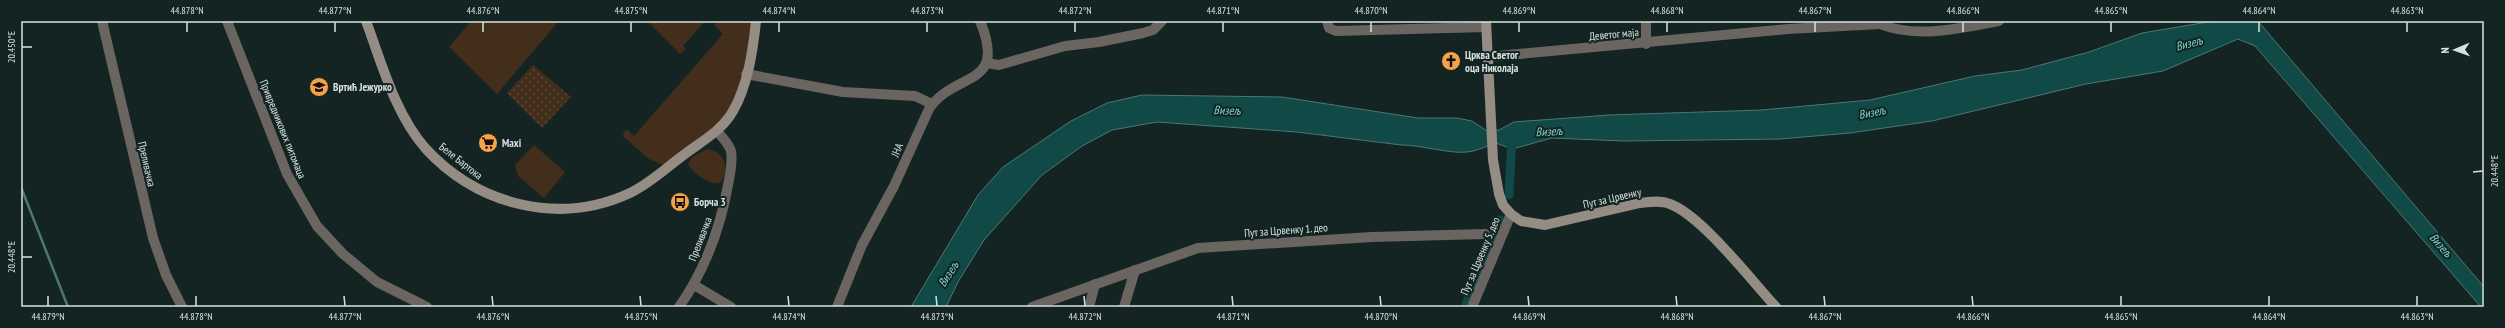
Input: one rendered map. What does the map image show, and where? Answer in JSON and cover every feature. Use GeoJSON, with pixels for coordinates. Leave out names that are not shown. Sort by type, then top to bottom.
{"type":"FeatureCollection","features":[{"type":"Feature","properties":{"kind":"street","name":"Преливачка"},"geometry":{"type":"LineString","coordinates":[[102,21],[152,238],[166,275],[182,307]]}},
{"type":"Feature","properties":{"kind":"street","name":"Привредникових питомаца"},"geometry":{"type":"LineString","coordinates":[[227,21],[287,174],[317,226],[344,254],[377,282],[427,307]]}},
{"type":"Feature","properties":{"kind":"street","name":"Беле Бартока"},"geometry":{"type":"LineString","coordinates":[[366,21],[403,115],[419,140],[460,178],[483,192],[506,202],[532,207],[565,209],[588,206],[617,198],[652,180],[717,131],[736,105],[746,74],[756,21]]}},
{"type":"Feature","properties":{"kind":"street"},"geometry":{"type":"LineString","coordinates":[[980,21],[988,44],[986,63],[999,65],[1066,46],[1099,42],[1143,33],[1154,30],[1162,21]]}},
{"type":"Feature","properties":{"kind":"street"},"geometry":{"type":"LineString","coordinates":[[1327,21],[1329,28],[1336,31],[1486,24],[1492,146],[1499,194],[1504,206],[1511,214]]}},
{"type":"Feature","properties":{"kind":"street"},"geometry":{"type":"LineString","coordinates":[[1646,21],[1646,44]]}},
{"type":"Feature","properties":{"kind":"street"},"geometry":{"type":"LineString","coordinates":[[1883,23],[1897,30],[1922,31],[1999,21]]}},
{"type":"Feature","properties":{"kind":"street","name":"Деветог маја"},"geometry":{"type":"LineString","coordinates":[[1487,57],[1646,44],[1788,29],[1883,23]]}},
{"type":"Feature","properties":{"kind":"street","name":"ЈНА"},"geometry":{"type":"LineString","coordinates":[[837,307],[862,245],[894,186],[922,120],[932,104],[974,76],[986,63]]}},
{"type":"Feature","properties":{"kind":"street"},"geometry":{"type":"LineString","coordinates":[[746,74],[843,92],[915,96],[932,104]]}},
{"type":"Feature","properties":{"kind":"street","name":"Преливачка"},"geometry":{"type":"LineString","coordinates":[[679,307],[694,285],[716,236],[730,174],[731,152],[717,131]]}},
{"type":"Feature","properties":{"kind":"street","name":"Пут за Црвенку"},"geometry":{"type":"LineString","coordinates":[[1511,214],[1521,221],[1545,225],[1640,203],[1655,201],[1669,204],[1693,218],[1776,307]]}},
{"type":"Feature","properties":{"kind":"street","name":"Пут за Црвенку 5. део"},"geometry":{"type":"LineString","coordinates":[[1472,307],[1511,214]]}},
{"type":"Feature","properties":{"kind":"street","name":"Пут за Црвенку 1. део"},"geometry":{"type":"LineString","coordinates":[[1032,307],[1198,248],[1372,237],[1485,234]]}},
{"type":"Feature","properties":{"kind":"street"},"geometry":{"type":"LineString","coordinates":[[1124,307],[1136,270]]}},
{"type":"Feature","properties":{"kind":"street"},"geometry":{"type":"LineString","coordinates":[[1089,307],[1095,284]]}},
{"type":"Feature","properties":{"kind":"street"},"geometry":{"type":"LineString","coordinates":[[694,285],[731,307]]}},
{"type":"Feature","properties":{"kind":"shaded area"},"geometry":{"type":"Polygon","coordinates":[[[471,21],[559,21],[497,94],[449,47],[471,21]]]}},
{"type":"Feature","properties":{"kind":"shaded area"},"geometry":{"type":"Polygon","coordinates":[[[650,21],[705,21],[683,46],[686,49],[680,54],[649,23],[650,21]]]}},
{"type":"Feature","properties":{"kind":"shaded area"},"geometry":{"type":"Polygon","coordinates":[[[718,21],[756,21],[732,113],[668,167],[649,159],[624,137],[623,133],[627,129],[634,136],[723,34],[714,25],[718,21]]]}},
{"type":"Feature","properties":{"kind":"shaded area"},"geometry":{"type":"Polygon","coordinates":[[[533,65],[571,97],[542,128],[507,93],[533,65]]]}},
{"type":"Feature","properties":{"kind":"shaded area"},"geometry":{"type":"Polygon","coordinates":[[[534,145],[565,172],[544,198],[518,176],[515,165],[534,145]]]}},
{"type":"Feature","properties":{"kind":"shaded area"},"geometry":{"type":"Polygon","coordinates":[[[707,149],[718,153],[724,162],[725,172],[720,183],[711,182],[702,178],[693,171],[688,164],[692,157],[707,149]]]}},
{"type":"Feature","properties":{"kind":"water","name":"Визељ"},"geometry":{"type":"Polygon","coordinates":[[[2214,21],[2258,21],[2484,287],[2484,307],[2481,307],[2255,46],[2238,39],[2163,71],[2086,84],[1932,121],[1850,133],[1780,139],[1623,141],[1552,138],[1516,148],[1509,148],[1496,143],[1475,151],[1460,152],[1297,132],[1157,122],[1112,130],[1082,146],[1042,175],[984,240],[958,282],[946,307],[911,307],[978,195],[1003,167],[1071,121],[1107,103],[1142,95],[1282,97],[1418,118],[1457,118],[1472,121],[1487,131],[1499,130],[1514,122],[1609,115],[1762,110],[1870,100],[1975,76],[2022,70],[2089,52],[2142,33],[2214,21]]]}},
{"type":"Feature","properties":{"kind":"waterway"},"geometry":{"type":"LineString","coordinates":[[1509,195],[1512,137]]}},
{"type":"Feature","properties":{"kind":"waterway"},"geometry":{"type":"LineString","coordinates":[[21,187],[68,307]]}},
{"type":"Feature","properties":{"kind":"waterway"},"geometry":{"type":"LineString","coordinates":[[1465,307],[1500,220]]}},
{"type":"Feature","properties":{"kind":"place","name":"Црква Светог оца Николаја"},"geometry":{"type":"Point","coordinates":[1451,61]}},
{"type":"Feature","properties":{"kind":"place","name":"Вртић Јежурко"},"geometry":{"type":"Point","coordinates":[319,87]}},
{"type":"Feature","properties":{"kind":"place","name":"Maxi"},"geometry":{"type":"Point","coordinates":[488,143]}},
{"type":"Feature","properties":{"kind":"place","name":"Борча 3"},"geometry":{"type":"Point","coordinates":[680,202]}}]}
